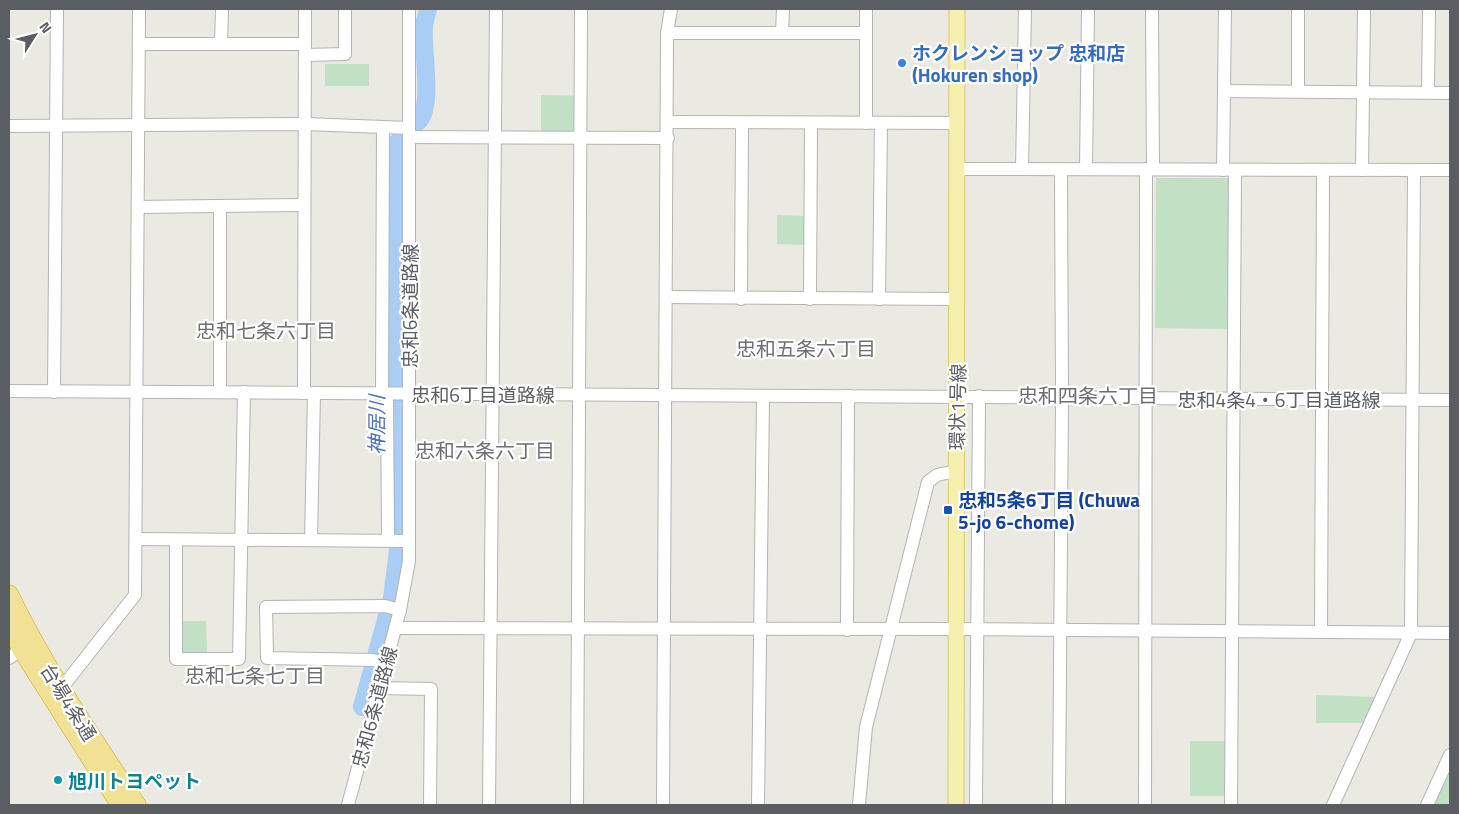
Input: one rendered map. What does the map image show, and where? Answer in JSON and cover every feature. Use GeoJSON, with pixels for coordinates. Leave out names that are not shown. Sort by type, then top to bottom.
{"type":"FeatureCollection","features":[{"type":"Feature","properties":{"kind":"highway","name":"台場4条通"},"geometry":{"type":"LineString","coordinates":[[9,594],[21,650]]}},
{"type":"Feature","properties":{"kind":"highway","name":"台場4条通"},"geometry":{"type":"LineString","coordinates":[[9,623],[21,650],[56,694],[137,805]]}},
{"type":"Feature","properties":{"kind":"highway","name":"台場4条通"},"geometry":{"type":"LineString","coordinates":[[56,694],[120,805]]}},
{"type":"Feature","properties":{"kind":"main road","name":"環状1号線"},"geometry":{"type":"LineString","coordinates":[[956,805],[957,9]]}},
{"type":"Feature","properties":{"kind":"street"},"geometry":{"type":"LineString","coordinates":[[54,392],[54,125],[57,9]]}},
{"type":"Feature","properties":{"kind":"street"},"geometry":{"type":"LineString","coordinates":[[56,694],[135,595],[139,9]]}},
{"type":"Feature","properties":{"kind":"street"},"geometry":{"type":"LineString","coordinates":[[221,44],[222,9]]}},
{"type":"Feature","properties":{"kind":"street"},"geometry":{"type":"LineString","coordinates":[[305,9],[304,205],[311,540]]}},
{"type":"Feature","properties":{"kind":"street"},"geometry":{"type":"LineString","coordinates":[[139,44],[221,44],[345,54],[345,9]]}},
{"type":"Feature","properties":{"kind":"street","name":"忠和6条道路線"},"geometry":{"type":"LineString","coordinates":[[348,805],[378,688],[379,662],[395,628],[393,608],[409,561],[398,540],[394,394],[409,132],[409,9]]}},
{"type":"Feature","properties":{"kind":"street"},"geometry":{"type":"LineString","coordinates":[[489,805],[496,9]]}},
{"type":"Feature","properties":{"kind":"street"},"geometry":{"type":"LineString","coordinates":[[577,805],[581,395],[581,9]]}},
{"type":"Feature","properties":{"kind":"street"},"geometry":{"type":"LineString","coordinates":[[663,805],[668,138],[667,33],[671,9]]}},
{"type":"Feature","properties":{"kind":"street"},"geometry":{"type":"LineString","coordinates":[[782,33],[783,9]]}},
{"type":"Feature","properties":{"kind":"street"},"geometry":{"type":"LineString","coordinates":[[866,9],[866,123]]}},
{"type":"Feature","properties":{"kind":"street"},"geometry":{"type":"LineString","coordinates":[[1022,169],[1024,9]]}},
{"type":"Feature","properties":{"kind":"street"},"geometry":{"type":"LineString","coordinates":[[1086,169],[1088,9]]}},
{"type":"Feature","properties":{"kind":"street"},"geometry":{"type":"LineString","coordinates":[[1145,805],[1147,398],[1152,9]]}},
{"type":"Feature","properties":{"kind":"street"},"geometry":{"type":"LineString","coordinates":[[1225,9],[1224,91],[1229,170],[1233,398],[1231,805]]}},
{"type":"Feature","properties":{"kind":"street"},"geometry":{"type":"LineString","coordinates":[[1298,9],[1298,91]]}},
{"type":"Feature","properties":{"kind":"street"},"geometry":{"type":"LineString","coordinates":[[1362,170],[1364,9]]}},
{"type":"Feature","properties":{"kind":"street"},"geometry":{"type":"LineString","coordinates":[[1428,92],[1429,9]]}},
{"type":"Feature","properties":{"kind":"street"},"geometry":{"type":"LineString","coordinates":[[667,33],[866,33]]}},
{"type":"Feature","properties":{"kind":"street"},"geometry":{"type":"LineString","coordinates":[[1224,91],[1450,93]]}},
{"type":"Feature","properties":{"kind":"street"},"geometry":{"type":"LineString","coordinates":[[668,122],[957,123]]}},
{"type":"Feature","properties":{"kind":"street"},"geometry":{"type":"LineString","coordinates":[[741,299],[742,123]]}},
{"type":"Feature","properties":{"kind":"street"},"geometry":{"type":"LineString","coordinates":[[810,299],[811,123]]}},
{"type":"Feature","properties":{"kind":"street"},"geometry":{"type":"LineString","coordinates":[[879,299],[880,123]]}},
{"type":"Feature","properties":{"kind":"street"},"geometry":{"type":"LineString","coordinates":[[9,126],[305,124],[383,127],[409,132],[494,137],[668,138]]}},
{"type":"Feature","properties":{"kind":"street"},"geometry":{"type":"LineString","coordinates":[[136,539],[398,540],[383,127]]}},
{"type":"Feature","properties":{"kind":"street"},"geometry":{"type":"LineString","coordinates":[[956,169],[1450,170]]}},
{"type":"Feature","properties":{"kind":"street"},"geometry":{"type":"LineString","coordinates":[[1059,805],[1062,397],[1061,169]]}},
{"type":"Feature","properties":{"kind":"street"},"geometry":{"type":"LineString","coordinates":[[1321,632],[1323,170]]}},
{"type":"Feature","properties":{"kind":"street"},"geometry":{"type":"LineString","coordinates":[[1333,805],[1411,633],[1414,170]]}},
{"type":"Feature","properties":{"kind":"street"},"geometry":{"type":"LineString","coordinates":[[138,207],[304,205]]}},
{"type":"Feature","properties":{"kind":"street"},"geometry":{"type":"LineString","coordinates":[[220,206],[220,392]]}},
{"type":"Feature","properties":{"kind":"street"},"geometry":{"type":"LineString","coordinates":[[667,298],[958,299]]}},
{"type":"Feature","properties":{"kind":"street","name":"忠和6丁目道路線"},"geometry":{"type":"LineString","coordinates":[[9,391],[958,396]]}},
{"type":"Feature","properties":{"kind":"street"},"geometry":{"type":"LineString","coordinates":[[176,540],[176,659],[240,659],[244,392]]}},
{"type":"Feature","properties":{"kind":"street"},"geometry":{"type":"LineString","coordinates":[[758,805],[763,396]]}},
{"type":"Feature","properties":{"kind":"street"},"geometry":{"type":"LineString","coordinates":[[847,630],[848,396]]}},
{"type":"Feature","properties":{"kind":"street","name":"忠和4条4・6丁目道路線"},"geometry":{"type":"LineString","coordinates":[[958,396],[1450,400]]}},
{"type":"Feature","properties":{"kind":"street"},"geometry":{"type":"LineString","coordinates":[[976,805],[979,396]]}},
{"type":"Feature","properties":{"kind":"street"},"geometry":{"type":"LineString","coordinates":[[859,805],[866,727],[889,629],[928,482],[937,474],[956,471]]}},
{"type":"Feature","properties":{"kind":"street"},"geometry":{"type":"LineString","coordinates":[[379,662],[267,658],[266,607],[393,608]]}},
{"type":"Feature","properties":{"kind":"street"},"geometry":{"type":"LineString","coordinates":[[395,628],[977,629],[1450,633]]}},
{"type":"Feature","properties":{"kind":"street"},"geometry":{"type":"LineString","coordinates":[[378,688],[432,689],[430,805]]}},
{"type":"Feature","properties":{"kind":"street"},"geometry":{"type":"LineString","coordinates":[[1427,805],[1450,755]]}},
{"type":"Feature","properties":{"kind":"green space"},"geometry":{"type":"Polygon","coordinates":[[[325,64],[369,64],[369,86],[325,86],[325,64]]]}},
{"type":"Feature","properties":{"kind":"green space"},"geometry":{"type":"Polygon","coordinates":[[[541,95],[582,96],[582,137],[541,137],[541,95]]]}},
{"type":"Feature","properties":{"kind":"green space"},"geometry":{"type":"Polygon","coordinates":[[[1156,178],[1229,178],[1228,329],[1155,328],[1156,178]]]}},
{"type":"Feature","properties":{"kind":"green space"},"geometry":{"type":"Polygon","coordinates":[[[777,215],[804,216],[804,245],[777,244],[777,215]]]}},
{"type":"Feature","properties":{"kind":"green space"},"geometry":{"type":"Polygon","coordinates":[[[182,621],[206,621],[207,653],[183,653],[182,621]]]}},
{"type":"Feature","properties":{"kind":"green space"},"geometry":{"type":"Polygon","coordinates":[[[1316,695],[1376,697],[1365,723],[1316,723],[1316,695]]]}},
{"type":"Feature","properties":{"kind":"green space"},"geometry":{"type":"Polygon","coordinates":[[[1190,741],[1226,741],[1226,796],[1190,796],[1190,741]]]}},
{"type":"Feature","properties":{"kind":"green space"},"geometry":{"type":"Polygon","coordinates":[[[1450,755],[1450,805],[1427,805],[1450,755]]]}},
{"type":"Feature","properties":{"kind":"waterway","name":"神居川"},"geometry":{"type":"LineString","coordinates":[[418,122],[423,115],[425,104],[424,23],[428,9]]}},
{"type":"Feature","properties":{"kind":"waterway","name":"神居川"},"geometry":{"type":"LineString","coordinates":[[362,707],[392,598],[398,551],[397,300],[393,151],[398,141]]}},
{"type":"Feature","properties":{"kind":"place","name":"ホクレンショップ 忠和店 (Hokuren shop)"},"geometry":{"type":"Point","coordinates":[902,63]}},
{"type":"Feature","properties":{"kind":"place","name":"忠和5条6丁目 (Chuwa 5-jo 6-chome)"},"geometry":{"type":"Point","coordinates":[948,510]}},
{"type":"Feature","properties":{"kind":"place","name":"旭川トヨペット"},"geometry":{"type":"Point","coordinates":[58,780]}},
{"type":"Feature","properties":{"kind":"district","name":"忠和七条六丁目"},"geometry":{"type":"Point","coordinates":[266,330]}},
{"type":"Feature","properties":{"kind":"district","name":"忠和五条六丁目"},"geometry":{"type":"Point","coordinates":[806,348]}},
{"type":"Feature","properties":{"kind":"district","name":"忠和四条六丁目"},"geometry":{"type":"Point","coordinates":[1088,395]}},
{"type":"Feature","properties":{"kind":"district","name":"忠和六条六丁目"},"geometry":{"type":"Point","coordinates":[485,450]}},
{"type":"Feature","properties":{"kind":"district","name":"忠和七条七丁目"},"geometry":{"type":"Point","coordinates":[255,675]}}]}
